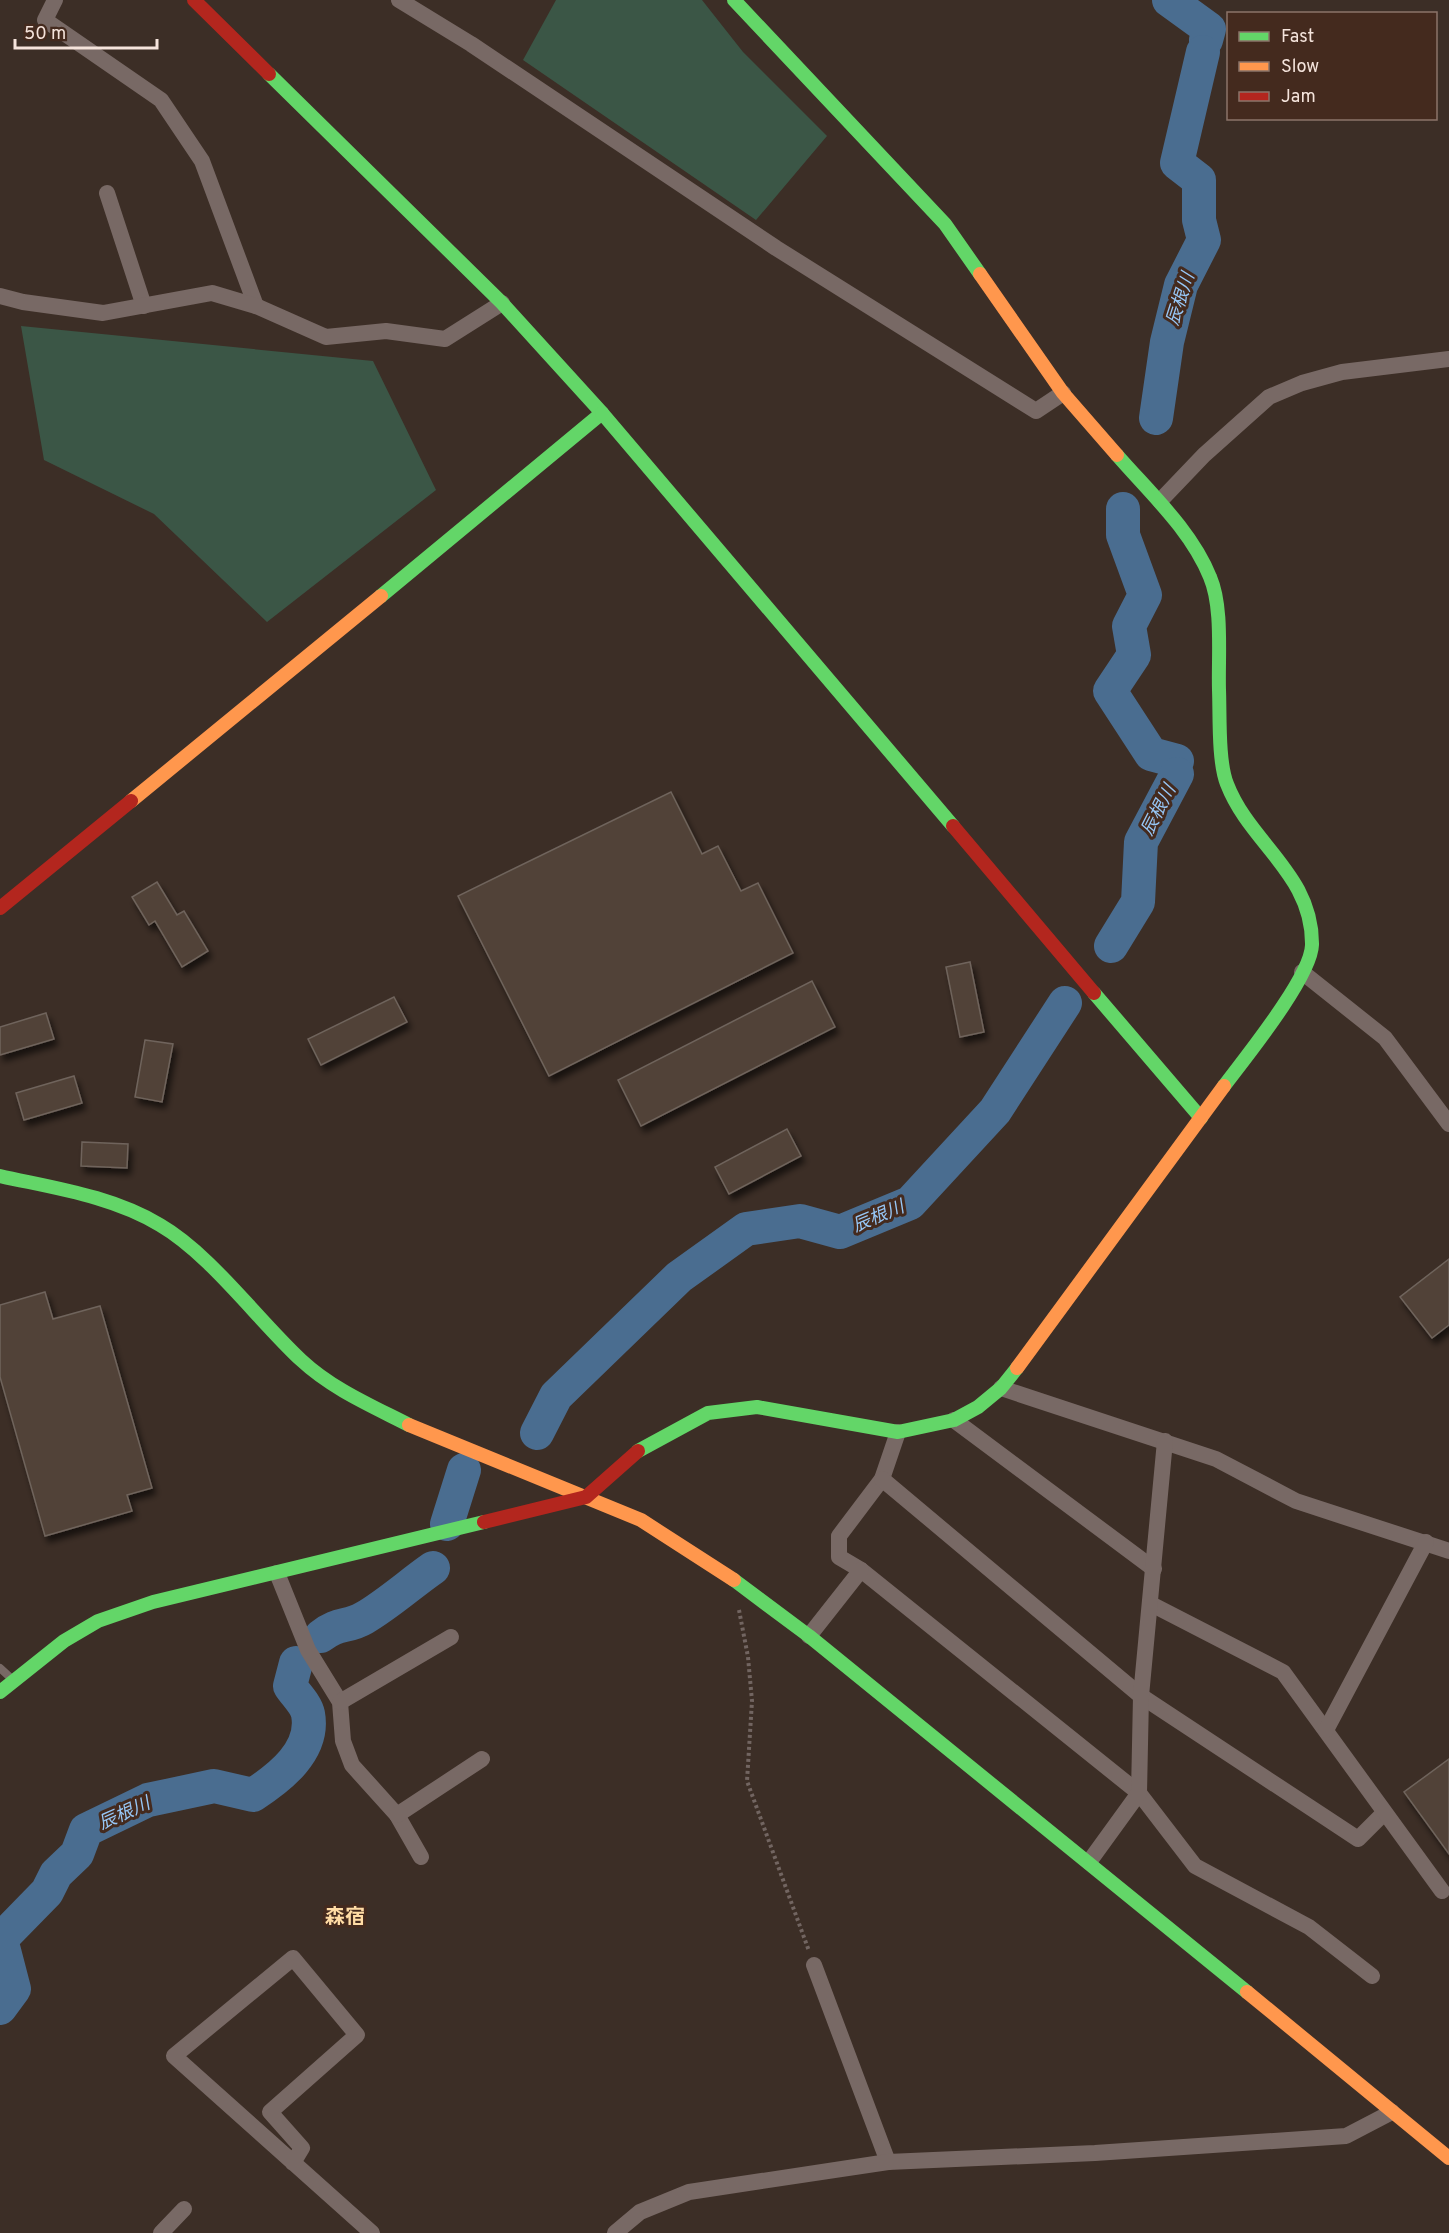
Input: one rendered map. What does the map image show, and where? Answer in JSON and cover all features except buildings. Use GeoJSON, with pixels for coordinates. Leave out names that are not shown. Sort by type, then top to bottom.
{"type":"FeatureCollection","features":[{"type":"Feature","properties":{"kind":"street"},"geometry":{"type":"LineString","coordinates":[[55,0],[45,20],[161,100],[202,161],[256,306]]}},
{"type":"Feature","properties":{"kind":"street"},"geometry":{"type":"LineString","coordinates":[[194,0],[502,303],[602,413],[1201,1118]]}},
{"type":"Feature","properties":{"kind":"street"},"geometry":{"type":"LineString","coordinates":[[399,0],[481,50],[776,248],[1036,411],[1063,393]]}},
{"type":"Feature","properties":{"kind":"street"},"geometry":{"type":"LineString","coordinates":[[0,1692],[64,1641],[98,1621],[153,1602],[586,1497],[643,1447],[708,1413],[757,1407],[898,1432],[954,1420],[978,1407],[1002,1388],[1296,987],[1312,947],[1307,909],[1292,876],[1247,821],[1226,783],[1221,741],[1216,613],[1211,578],[1185,532],[1063,393],[945,224],[766,37],[734,0]]}},
{"type":"Feature","properties":{"kind":"street"},"geometry":{"type":"LineString","coordinates":[[107,193],[144,306]]}},
{"type":"Feature","properties":{"kind":"street"},"geometry":{"type":"LineString","coordinates":[[0,296],[23,302],[103,313],[212,293],[256,306],[326,337],[386,331],[445,339],[502,303]]}},
{"type":"Feature","properties":{"kind":"street"},"geometry":{"type":"LineString","coordinates":[[1160,501],[1204,455],[1269,397],[1302,383],[1342,372],[1449,359]]}},
{"type":"Feature","properties":{"kind":"street"},"geometry":{"type":"LineString","coordinates":[[0,908],[580,434],[602,413]]}},
{"type":"Feature","properties":{"kind":"street"},"geometry":{"type":"LineString","coordinates":[[1302,972],[1385,1038],[1447,1117]]}},
{"type":"Feature","properties":{"kind":"street"},"geometry":{"type":"LineString","coordinates":[[0,1176],[104,1200],[159,1224],[185,1242],[302,1361],[340,1390],[424,1432],[641,1520],[741,1586],[809,1636],[1089,1862],[1449,2158]]}},
{"type":"Feature","properties":{"kind":"street"},"geometry":{"type":"LineString","coordinates":[[1002,1388],[1216,1459],[1296,1501],[1449,1551]]}},
{"type":"Feature","properties":{"kind":"street"},"geometry":{"type":"LineString","coordinates":[[954,1420],[1154,1569]]}},
{"type":"Feature","properties":{"kind":"street"},"geometry":{"type":"LineString","coordinates":[[898,1432],[882,1479],[839,1536],[840,1557],[861,1570],[1139,1793],[1195,1866],[1309,1927],[1372,1976]]}},
{"type":"Feature","properties":{"kind":"street"},"geometry":{"type":"LineString","coordinates":[[1089,1862],[1139,1793],[1141,1696],[1165,1441]]}},
{"type":"Feature","properties":{"kind":"street"},"geometry":{"type":"LineString","coordinates":[[882,1479],[1141,1696],[1358,1839],[1384,1813]]}},
{"type":"Feature","properties":{"kind":"street"},"geometry":{"type":"LineString","coordinates":[[1326,1730],[1426,1542]]}},
{"type":"Feature","properties":{"kind":"street"},"geometry":{"type":"LineString","coordinates":[[809,1636],[861,1570]]}},
{"type":"Feature","properties":{"kind":"street"},"geometry":{"type":"LineString","coordinates":[[277,1573],[308,1650],[340,1702],[343,1741],[352,1765],[397,1815],[421,1857]]}},
{"type":"Feature","properties":{"kind":"street"},"geometry":{"type":"LineString","coordinates":[[1151,1604],[1283,1672],[1442,1892]]}},
{"type":"Feature","properties":{"kind":"street"},"geometry":{"type":"LineString","coordinates":[[340,1702],[451,1637]]}},
{"type":"Feature","properties":{"kind":"street"},"geometry":{"type":"LineString","coordinates":[[397,1815],[482,1759]]}},
{"type":"Feature","properties":{"kind":"street"},"geometry":{"type":"LineString","coordinates":[[293,2163],[302,2148],[270,2112],[357,2035],[292,1958],[174,2056],[293,2163],[372,2233]]}},
{"type":"Feature","properties":{"kind":"street"},"geometry":{"type":"LineString","coordinates":[[814,1965],[888,2162]]}},
{"type":"Feature","properties":{"kind":"street"},"geometry":{"type":"LineString","coordinates":[[615,2233],[640,2212],[689,2192],[888,2162],[1095,2153],[1346,2136],[1392,2112]]}},
{"type":"Feature","properties":{"kind":"street"},"geometry":{"type":"LineString","coordinates":[[161,2233],[184,2209]]}},
{"type":"Feature","properties":{"kind":"lane"},"geometry":{"type":"LineString","coordinates":[[0,1668],[14,1681]]}},
{"type":"Feature","properties":{"kind":"path"},"geometry":{"type":"LineString","coordinates":[[741,1586],[739,1609],[748,1657],[752,1701],[747,1781],[814,1965]]}},
{"type":"Feature","properties":{"kind":"green space"},"geometry":{"type":"Polygon","coordinates":[[[556,0],[702,0],[743,52],[827,136],[756,220],[523,60],[556,0]]]}},
{"type":"Feature","properties":{"kind":"green space"},"geometry":{"type":"Polygon","coordinates":[[[21,326],[373,361],[436,490],[267,622],[154,514],[44,460],[21,326]]]}},
{"type":"Feature","properties":{"kind":"waterway","name":"辰根川"},"geometry":{"type":"LineString","coordinates":[[1169,0],[1209,29],[1206,40]]}},
{"type":"Feature","properties":{"kind":"waterway","name":"辰根川"},"geometry":{"type":"LineString","coordinates":[[1156,418],[1167,342],[1181,285],[1204,240],[1199,220],[1199,180],[1177,163],[1203,52]]}},
{"type":"Feature","properties":{"kind":"waterway","name":"辰根川"},"geometry":{"type":"LineString","coordinates":[[1123,509],[1123,535],[1145,595],[1129,626],[1134,655],[1110,691],[1151,754],[1177,761]]}},
{"type":"Feature","properties":{"kind":"waterway","name":"辰根川"},"geometry":{"type":"LineString","coordinates":[[1111,946],[1138,902],[1141,842],[1177,774]]}},
{"type":"Feature","properties":{"kind":"waterway","name":"辰根川"},"geometry":{"type":"LineString","coordinates":[[537,1433],[556,1396],[679,1277],[746,1229],[800,1221],[840,1232],[910,1203],[995,1111],[1065,1003]]}},
{"type":"Feature","properties":{"kind":"waterway","name":"辰根川"},"geometry":{"type":"LineString","coordinates":[[447,1524],[464,1470]]}},
{"type":"Feature","properties":{"kind":"waterway","name":"辰根川"},"geometry":{"type":"LineString","coordinates":[[321,1636],[332,1629],[364,1618],[433,1568]]}},
{"type":"Feature","properties":{"kind":"waterway","name":"辰根川"},"geometry":{"type":"LineString","coordinates":[[0,2008],[14,1989],[1,1939],[47,1892],[56,1874],[77,1854],[86,1830],[148,1800],[214,1786],[253,1795],[284,1772],[293,1762],[301,1751],[309,1727],[307,1710],[290,1686],[296,1663]]}},
{"type":"Feature","properties":{"kind":"traffic: fast"},"geometry":{"type":"LineString","coordinates":[[734,0],[945,224],[980,274]]}},
{"type":"Feature","properties":{"kind":"traffic: fast"},"geometry":{"type":"LineString","coordinates":[[269,74],[502,303],[602,413],[381,596]]}},
{"type":"Feature","properties":{"kind":"traffic: fast"},"geometry":{"type":"LineString","coordinates":[[602,413],[953,826]]}},
{"type":"Feature","properties":{"kind":"traffic: fast"},"geometry":{"type":"LineString","coordinates":[[1117,455],[1181,528],[1192,543],[1210,577],[1218,617],[1220,738],[1224,775],[1237,805],[1292,879],[1310,920],[1312,945],[1301,977],[1276,1017],[1224,1086]]}},
{"type":"Feature","properties":{"kind":"traffic: fast"},"geometry":{"type":"LineString","coordinates":[[1094,993],[1201,1118]]}},
{"type":"Feature","properties":{"kind":"traffic: fast"},"geometry":{"type":"LineString","coordinates":[[0,1176],[103,1200],[142,1215],[160,1225],[179,1237],[215,1270],[284,1344],[313,1370],[353,1396],[409,1425]]}},
{"type":"Feature","properties":{"kind":"traffic: fast"},"geometry":{"type":"LineString","coordinates":[[638,1451],[708,1413],[757,1407],[898,1432],[954,1420],[978,1407],[1001,1388],[1017,1368]]}},
{"type":"Feature","properties":{"kind":"traffic: fast"},"geometry":{"type":"LineString","coordinates":[[0,1692],[64,1641],[98,1621],[153,1602],[484,1522]]}},
{"type":"Feature","properties":{"kind":"traffic: fast"},"geometry":{"type":"LineString","coordinates":[[734,1580],[809,1636],[1247,1992]]}},
{"type":"Feature","properties":{"kind":"traffic: slow"},"geometry":{"type":"LineString","coordinates":[[980,274],[1063,393],[1117,455]]}},
{"type":"Feature","properties":{"kind":"traffic: slow"},"geometry":{"type":"LineString","coordinates":[[131,801],[381,596]]}},
{"type":"Feature","properties":{"kind":"traffic: slow"},"geometry":{"type":"LineString","coordinates":[[1017,1368],[1224,1086]]}},
{"type":"Feature","properties":{"kind":"traffic: slow"},"geometry":{"type":"LineString","coordinates":[[409,1425],[641,1520],[734,1580]]}},
{"type":"Feature","properties":{"kind":"traffic: slow"},"geometry":{"type":"LineString","coordinates":[[1247,1992],[1449,2158]]}},
{"type":"Feature","properties":{"kind":"traffic: jam"},"geometry":{"type":"LineString","coordinates":[[194,0],[269,74]]}},
{"type":"Feature","properties":{"kind":"traffic: jam"},"geometry":{"type":"LineString","coordinates":[[0,908],[131,801]]}},
{"type":"Feature","properties":{"kind":"traffic: jam"},"geometry":{"type":"LineString","coordinates":[[953,826],[1094,993]]}},
{"type":"Feature","properties":{"kind":"traffic: jam"},"geometry":{"type":"LineString","coordinates":[[484,1522],[586,1497],[638,1451]]}},
{"type":"Feature","properties":{"kind":"district","name":"森宿"},"geometry":{"type":"Point","coordinates":[345,1916]}}]}
